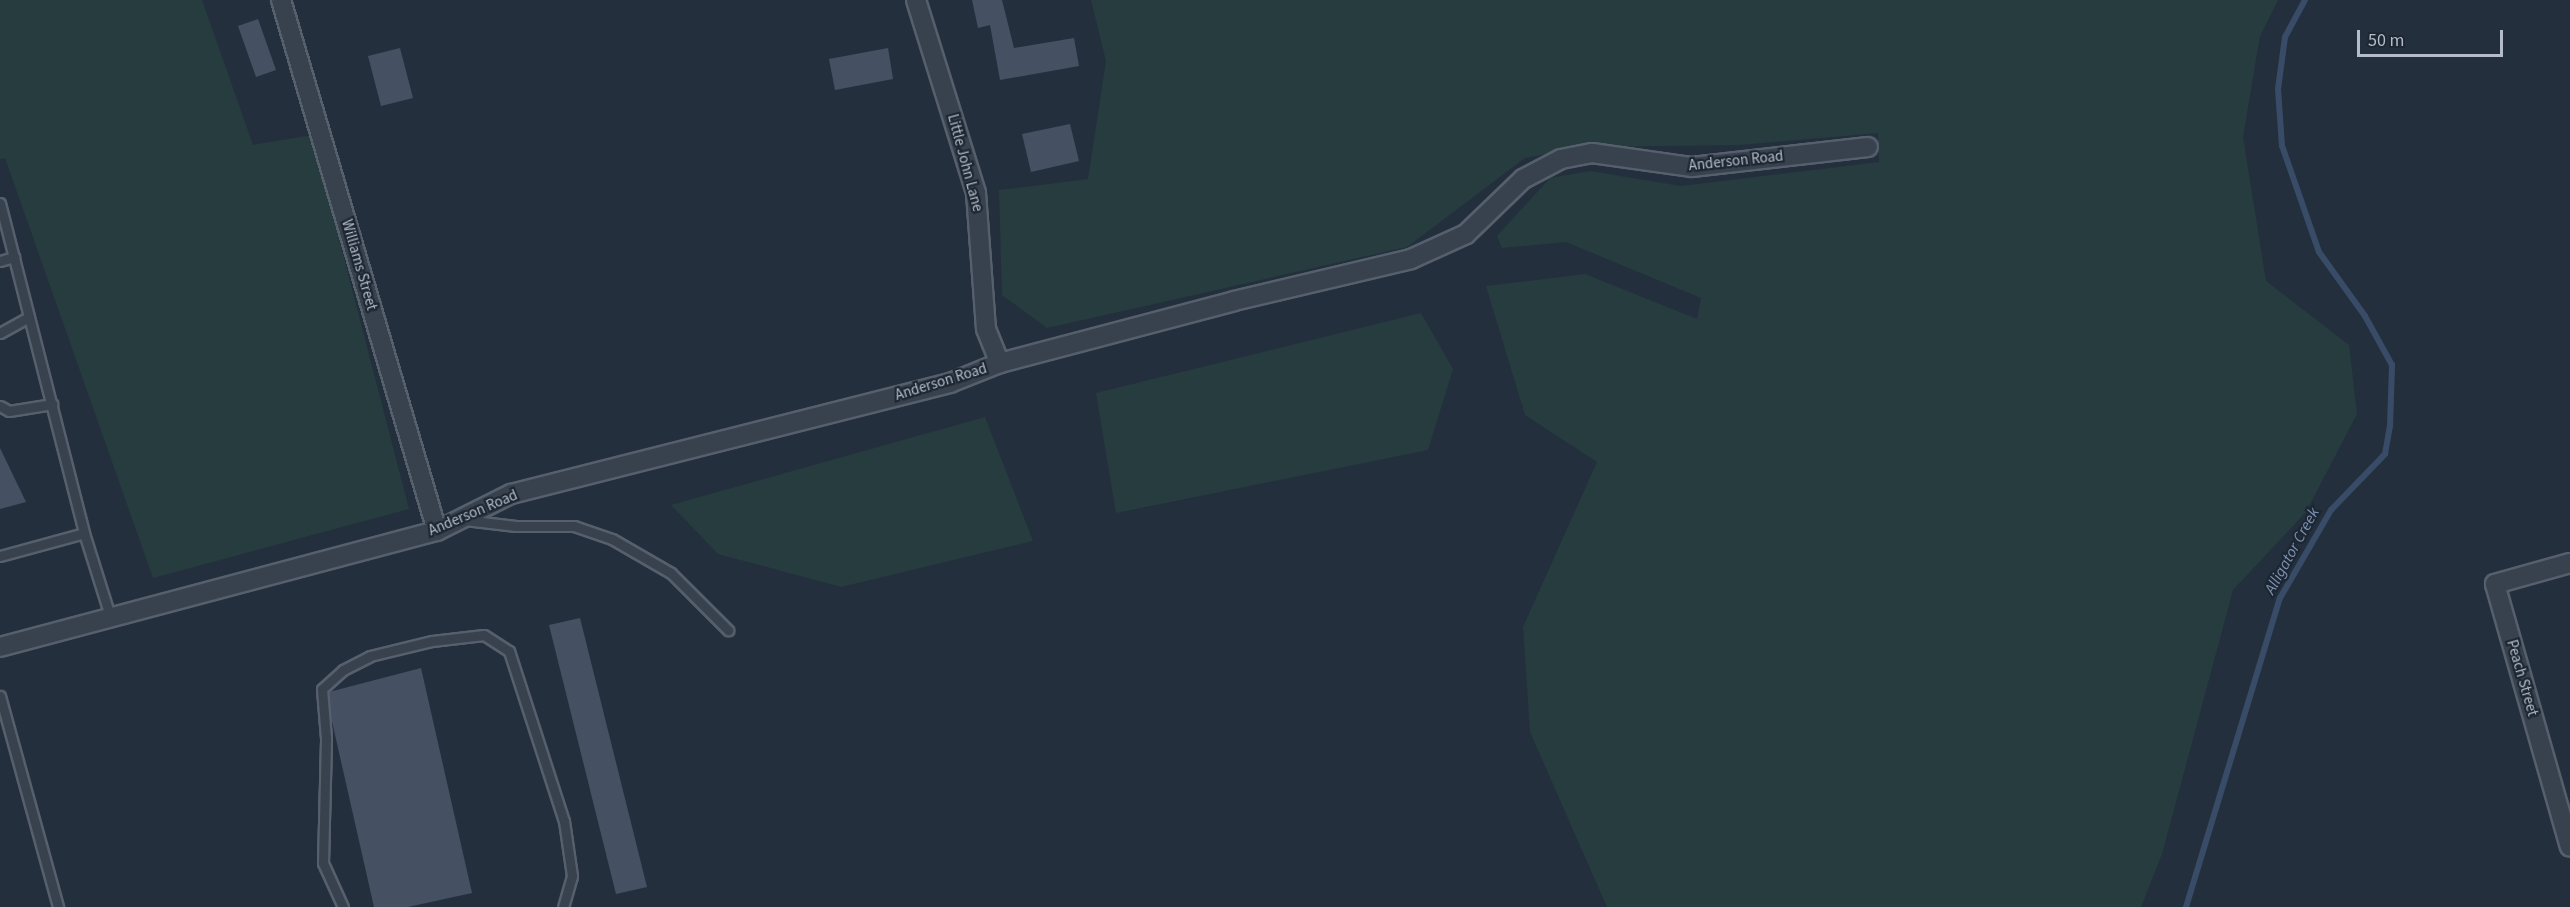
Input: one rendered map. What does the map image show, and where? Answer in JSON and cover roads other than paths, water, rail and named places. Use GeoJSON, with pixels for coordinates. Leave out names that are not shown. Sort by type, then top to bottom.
{"type":"FeatureCollection","features":[{"type":"Feature","properties":{"kind":"street","name":"Williams Street"},"geometry":{"type":"LineString","coordinates":[[281,0],[437,531]]}},
{"type":"Feature","properties":{"kind":"street","name":"Little John Lane"},"geometry":{"type":"LineString","coordinates":[[916,0],[976,193],[986,329],[1000,363]]}},
{"type":"Feature","properties":{"kind":"street","name":"Anderson Road"},"geometry":{"type":"LineString","coordinates":[[0,647],[437,531],[511,494],[950,382],[1000,363],[1234,301],[1411,260],[1466,234],[1523,179],[1561,159],[1592,153],[1692,167],[1868,147]]}},
{"type":"Feature","properties":{"kind":"street","name":"Peach Street"},"geometry":{"type":"LineString","coordinates":[[2570,563],[2495,584],[2570,847]]}},
{"type":"Feature","properties":{"kind":"lane"},"geometry":{"type":"LineString","coordinates":[[0,203],[84,533],[110,616]]}},
{"type":"Feature","properties":{"kind":"lane"},"geometry":{"type":"LineString","coordinates":[[0,261],[14,257]]}},
{"type":"Feature","properties":{"kind":"lane"},"geometry":{"type":"LineString","coordinates":[[0,333],[30,317]]}},
{"type":"Feature","properties":{"kind":"lane"},"geometry":{"type":"LineString","coordinates":[[0,406],[9,411],[52,404]]}},
{"type":"Feature","properties":{"kind":"lane"},"geometry":{"type":"LineString","coordinates":[[460,519],[516,526],[574,526],[612,539],[671,573],[728,630]]}},
{"type":"Feature","properties":{"kind":"lane"},"geometry":{"type":"LineString","coordinates":[[0,556],[84,533]]}},
{"type":"Feature","properties":{"kind":"lane"},"geometry":{"type":"LineString","coordinates":[[343,907],[323,863],[326,758],[322,690],[343,670],[370,656],[432,641],[484,635],[509,651],[564,821],[572,876],[563,907]]}},
{"type":"Feature","properties":{"kind":"lane"},"geometry":{"type":"LineString","coordinates":[[0,696],[58,907]]}},
{"type":"Feature","properties":{"kind":"waterway","name":"Alligator Creek"},"geometry":{"type":"LineString","coordinates":[[2186,907],[2280,598],[2331,510],[2385,454],[2390,426],[2392,365],[2365,316],[2319,252],[2282,146],[2278,89],[2285,37],[2305,0]]}}]}
